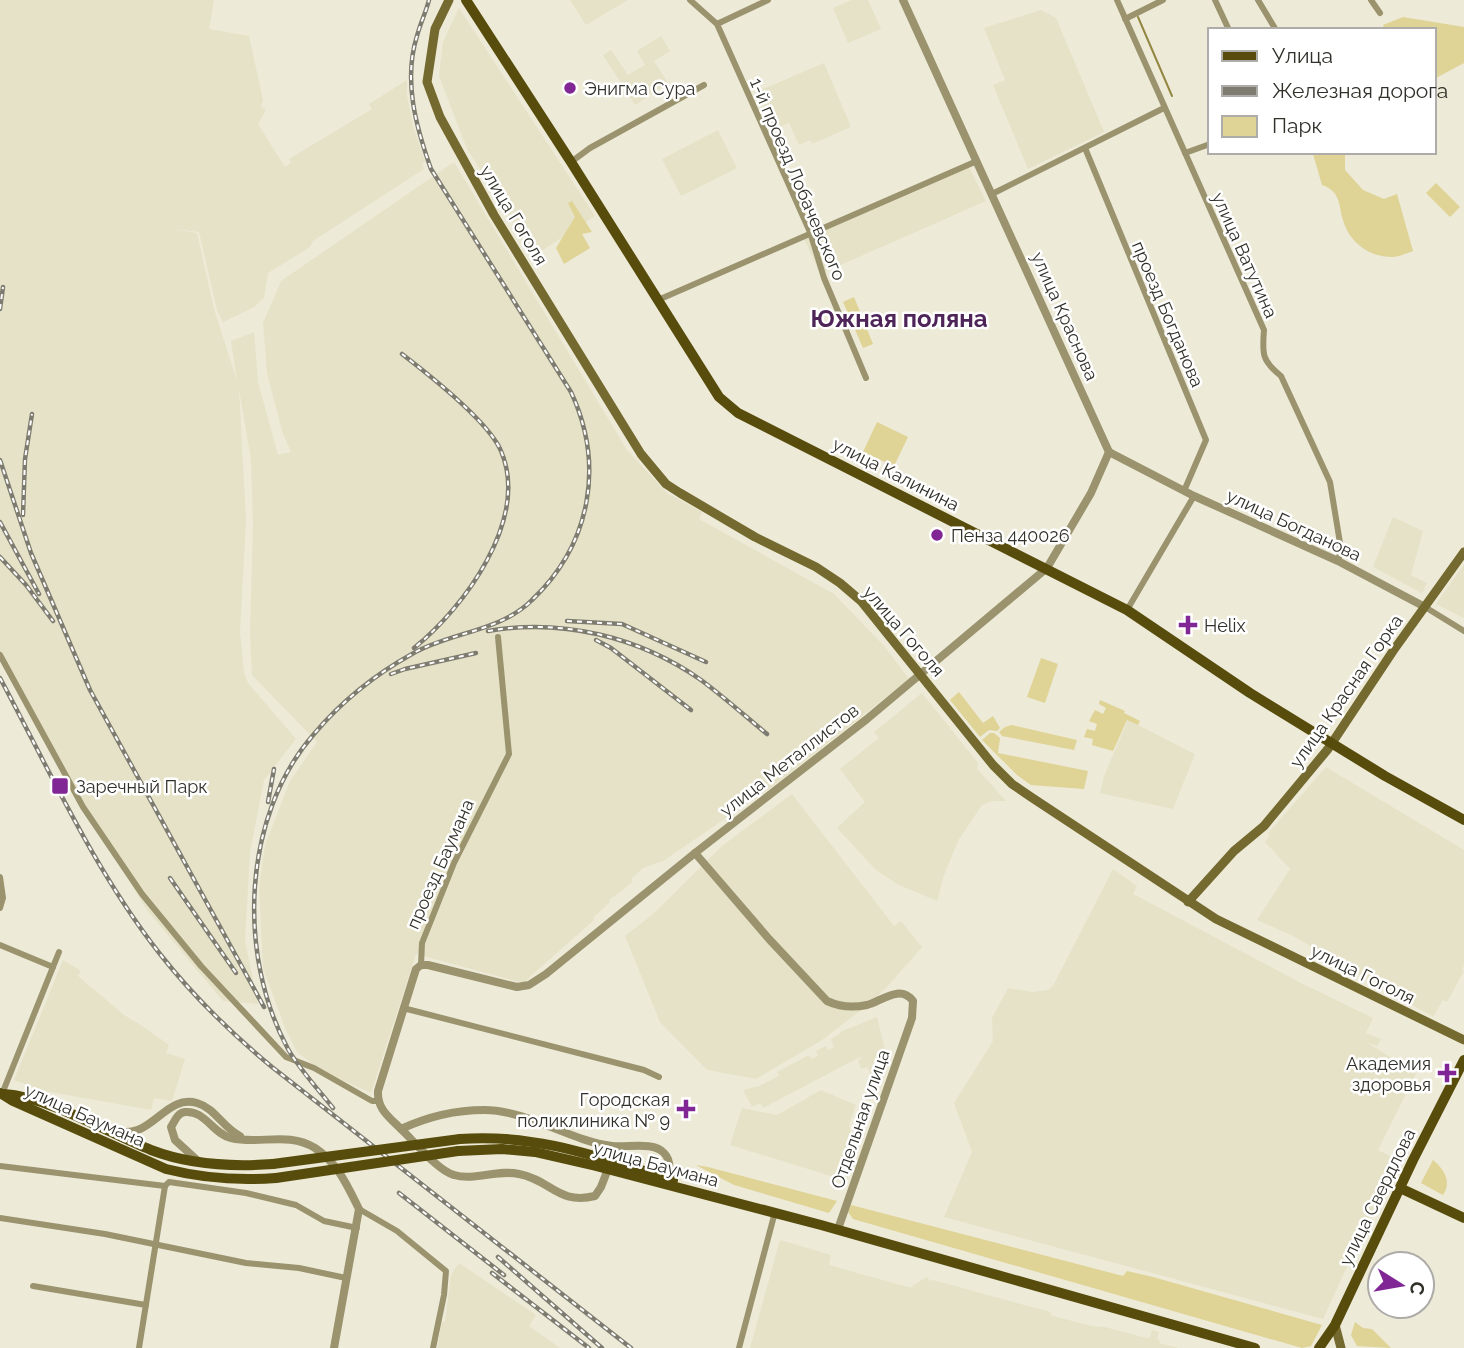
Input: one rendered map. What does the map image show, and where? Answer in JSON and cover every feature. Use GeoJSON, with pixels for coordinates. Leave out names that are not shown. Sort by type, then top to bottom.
{"type":"FeatureCollection","features":[{"type":"Feature","properties":{"kind":"main road","name":"улица Гоголя"},"geometry":{"type":"LineString","coordinates":[[449,0],[435,29],[427,82],[440,117],[505,233],[637,448],[666,484],[755,537],[816,567],[861,601],[984,754],[1012,784],[1188,902],[1269,947],[1464,1040]]}},
{"type":"Feature","properties":{"kind":"main road","name":"улица Калинина"},"geometry":{"type":"LineString","coordinates":[[466,0],[719,397],[738,413],[1127,610],[1215,670],[1332,743],[1464,820]]}},
{"type":"Feature","properties":{"kind":"main road","name":"улица Красная Горка"},"geometry":{"type":"LineString","coordinates":[[1188,902],[1234,851],[1264,826],[1332,743],[1464,552]]}},
{"type":"Feature","properties":{"kind":"main road","name":"улица Свердлова"},"geometry":{"type":"LineString","coordinates":[[1319,1348],[1335,1325],[1464,1060]]}},
{"type":"Feature","properties":{"kind":"main road","name":"улица Баумана"},"geometry":{"type":"LineString","coordinates":[[1,1095],[33,1100],[152,1150],[200,1163],[236,1166],[273,1164],[489,1137],[544,1142],[729,1196],[752,1206]]}},
{"type":"Feature","properties":{"kind":"main road","name":"улица Баумана"},"geometry":{"type":"LineString","coordinates":[[1,1095],[166,1169],[224,1179],[276,1178],[458,1151],[502,1149],[535,1152],[838,1229],[1255,1348]]}},
{"type":"Feature","properties":{"kind":"main road"},"geometry":{"type":"LineString","coordinates":[[1400,1188],[1464,1218]]}},
{"type":"Feature","properties":{"kind":"main road"},"geometry":{"type":"LineString","coordinates":[[1335,1325],[1341,1348]]}},
{"type":"Feature","properties":{"kind":"street","name":"1-й проезд Лобачевского"},"geometry":{"type":"LineString","coordinates":[[690,0],[717,24],[810,232],[824,278],[866,378]]}},
{"type":"Feature","properties":{"kind":"street"},"geometry":{"type":"LineString","coordinates":[[717,24],[768,0]]}},
{"type":"Feature","properties":{"kind":"street","name":"улица Краснова"},"geometry":{"type":"LineString","coordinates":[[903,0],[1109,452]]}},
{"type":"Feature","properties":{"kind":"street","name":"улица Ватутина"},"geometry":{"type":"LineString","coordinates":[[1117,0],[1264,330],[1262,353],[1269,367],[1281,376],[1330,482],[1341,549],[1338,561]]}},
{"type":"Feature","properties":{"kind":"street"},"geometry":{"type":"LineString","coordinates":[[1125,19],[1163,0]]}},
{"type":"Feature","properties":{"kind":"street"},"geometry":{"type":"LineString","coordinates":[[1215,0],[1228,28]]}},
{"type":"Feature","properties":{"kind":"street"},"geometry":{"type":"LineString","coordinates":[[1258,0],[1275,28]]}},
{"type":"Feature","properties":{"kind":"street"},"geometry":{"type":"LineString","coordinates":[[1371,0],[1380,13]]}},
{"type":"Feature","properties":{"kind":"street"},"geometry":{"type":"LineString","coordinates":[[571,162],[590,148],[704,85]]}},
{"type":"Feature","properties":{"kind":"street"},"geometry":{"type":"LineString","coordinates":[[992,194],[1164,108]]}},
{"type":"Feature","properties":{"kind":"street"},"geometry":{"type":"LineString","coordinates":[[1185,153],[1208,145]]}},
{"type":"Feature","properties":{"kind":"street","name":"проезд Богданова"},"geometry":{"type":"LineString","coordinates":[[1084,148],[1206,440],[1184,491]]}},
{"type":"Feature","properties":{"kind":"street"},"geometry":{"type":"LineString","coordinates":[[657,300],[977,161]]}},
{"type":"Feature","properties":{"kind":"street","name":"улица Металлистов"},"geometry":{"type":"LineString","coordinates":[[421,965],[517,987],[529,985],[547,974],[921,674],[1047,568],[1091,493],[1109,452]]}},
{"type":"Feature","properties":{"kind":"street","name":"улица Богданова"},"geometry":{"type":"LineString","coordinates":[[1109,452],[1194,496],[1338,561],[1464,631]]}},
{"type":"Feature","properties":{"kind":"street"},"geometry":{"type":"LineString","coordinates":[[1127,610],[1194,496]]}},
{"type":"Feature","properties":{"kind":"street","name":"проезд Баумана"},"geometry":{"type":"LineString","coordinates":[[377,1101],[381,1077],[412,976],[421,965],[422,943],[450,873],[509,754],[498,637]]}},
{"type":"Feature","properties":{"kind":"street"},"geometry":{"type":"LineString","coordinates":[[0,655],[83,807],[142,894],[201,966],[286,1056],[314,1068],[372,1101],[377,1101],[381,1110],[444,1170],[454,1175],[505,1171],[521,1174],[534,1178],[566,1197],[581,1199],[595,1196],[608,1169]]}},
{"type":"Feature","properties":{"kind":"street","name":"Отдельная улица"},"geometry":{"type":"LineString","coordinates":[[695,853],[827,1001],[845,1007],[859,1006],[893,994],[905,995],[914,1002],[912,1018],[838,1229]]}},
{"type":"Feature","properties":{"kind":"street"},"geometry":{"type":"LineString","coordinates":[[0,877],[0,908]]}},
{"type":"Feature","properties":{"kind":"street"},"geometry":{"type":"LineString","coordinates":[[0,945],[53,967]]}},
{"type":"Feature","properties":{"kind":"street"},"geometry":{"type":"LineString","coordinates":[[1,1095],[58,953]]}},
{"type":"Feature","properties":{"kind":"street"},"geometry":{"type":"LineString","coordinates":[[403,1008],[644,1070],[659,1077]]}},
{"type":"Feature","properties":{"kind":"street"},"geometry":{"type":"LineString","coordinates":[[112,1132],[138,1131],[174,1105],[186,1101],[200,1103],[214,1113],[230,1131],[249,1140]]}},
{"type":"Feature","properties":{"kind":"street"},"geometry":{"type":"LineString","coordinates":[[401,1129],[461,1111],[503,1112],[611,1146],[645,1147],[662,1151],[666,1154],[670,1167],[668,1178]]}},
{"type":"Feature","properties":{"kind":"street"},"geometry":{"type":"LineString","coordinates":[[200,1163],[174,1140],[171,1127],[178,1115],[185,1112],[196,1114],[220,1134],[249,1140],[286,1138],[303,1141],[319,1150],[335,1166],[359,1209],[397,1231],[446,1270],[444,1296],[433,1348]]}},
{"type":"Feature","properties":{"kind":"street"},"geometry":{"type":"LineString","coordinates":[[0,1166],[165,1185],[169,1182],[246,1194],[296,1205],[324,1221],[357,1228]]}},
{"type":"Feature","properties":{"kind":"street"},"geometry":{"type":"LineString","coordinates":[[139,1348],[165,1185]]}},
{"type":"Feature","properties":{"kind":"street"},"geometry":{"type":"LineString","coordinates":[[334,1348],[359,1209]]}},
{"type":"Feature","properties":{"kind":"street"},"geometry":{"type":"LineString","coordinates":[[738,1348],[775,1213]]}},
{"type":"Feature","properties":{"kind":"street"},"geometry":{"type":"LineString","coordinates":[[0,1218],[105,1234],[246,1262],[299,1268],[346,1278]]}},
{"type":"Feature","properties":{"kind":"street"},"geometry":{"type":"LineString","coordinates":[[33,1286],[146,1305]]}},
{"type":"Feature","properties":{"kind":"shaded area"},"geometry":{"type":"Polygon","coordinates":[[[0,0],[214,0],[209,29],[249,36],[263,100],[261,106],[266,110],[258,124],[285,167],[291,163],[289,159],[372,109],[369,104],[407,80],[407,95],[413,126],[425,161],[422,164],[424,169],[268,273],[264,298],[254,307],[223,322],[217,310],[199,232],[171,229],[197,233],[214,309],[237,381],[231,341],[254,332],[258,382],[278,455],[291,452],[282,431],[267,373],[263,323],[281,281],[454,162],[627,450],[667,493],[702,512],[699,519],[834,594],[885,647],[909,679],[773,786],[663,861],[643,868],[631,879],[633,882],[609,900],[594,920],[523,983],[416,954],[371,1093],[323,1072],[297,1052],[285,1028],[263,968],[259,887],[265,845],[290,781],[317,742],[252,675],[251,460],[239,389],[246,520],[240,632],[244,673],[248,683],[296,739],[264,780],[250,852],[245,941],[258,1004],[223,1001],[147,910],[83,807],[0,655],[0,0]]]}},
{"type":"Feature","properties":{"kind":"shaded area"},"geometry":{"type":"Polygon","coordinates":[[[570,0],[628,0],[586,25],[570,0]]]}},
{"type":"Feature","properties":{"kind":"shaded area"},"geometry":{"type":"Polygon","coordinates":[[[851,0],[868,0],[881,29],[848,43],[833,8],[851,0]]]}},
{"type":"Feature","properties":{"kind":"shaded area"},"geometry":{"type":"Polygon","coordinates":[[[459,8],[595,216],[535,255],[467,149],[439,76],[443,42],[459,8]]]}},
{"type":"Feature","properties":{"kind":"shaded area"},"geometry":{"type":"Polygon","coordinates":[[[1041,10],[1056,18],[1104,132],[1028,169],[993,85],[1005,80],[984,28],[1041,10]]]}},
{"type":"Feature","properties":{"kind":"shaded area"},"geometry":{"type":"Polygon","coordinates":[[[661,36],[670,51],[654,61],[668,83],[635,105],[603,55],[611,50],[628,75],[645,65],[637,51],[661,36]]]}},
{"type":"Feature","properties":{"kind":"shaded area"},"geometry":{"type":"Polygon","coordinates":[[[824,63],[851,127],[812,144],[810,140],[799,145],[789,123],[772,130],[756,92],[824,63]]]}},
{"type":"Feature","properties":{"kind":"shaded area"},"geometry":{"type":"Polygon","coordinates":[[[718,130],[737,168],[681,196],[662,159],[718,130]]]}},
{"type":"Feature","properties":{"kind":"shaded area"},"geometry":{"type":"Polygon","coordinates":[[[968,165],[986,201],[820,274],[804,238],[968,165]]]}},
{"type":"Feature","properties":{"kind":"shaded area"},"geometry":{"type":"Polygon","coordinates":[[[1393,517],[1423,531],[1411,575],[1427,583],[1422,593],[1373,567],[1393,517]]]}},
{"type":"Feature","properties":{"kind":"shaded area"},"geometry":{"type":"Polygon","coordinates":[[[1464,564],[1464,618],[1436,604],[1464,564]]]}},
{"type":"Feature","properties":{"kind":"shaded area"},"geometry":{"type":"Polygon","coordinates":[[[922,693],[978,763],[977,769],[1006,801],[992,801],[982,805],[959,839],[937,901],[897,884],[876,870],[837,828],[865,802],[840,769],[879,738],[874,732],[922,693]]]}},
{"type":"Feature","properties":{"kind":"shaded area"},"geometry":{"type":"Polygon","coordinates":[[[1128,720],[1195,754],[1173,809],[1100,793],[1104,776],[1128,720]]]}},
{"type":"Feature","properties":{"kind":"shaded area"},"geometry":{"type":"Polygon","coordinates":[[[1326,767],[1464,850],[1464,971],[1447,1002],[1443,1000],[1433,1017],[1293,936],[1257,920],[1290,869],[1265,842],[1270,836],[1268,833],[1326,767]]]}},
{"type":"Feature","properties":{"kind":"shaded area"},"geometry":{"type":"Polygon","coordinates":[[[792,794],[894,926],[901,921],[922,947],[870,1003],[822,1040],[756,1079],[707,1070],[660,1022],[625,936],[652,915],[722,846],[792,794]]]}},
{"type":"Feature","properties":{"kind":"shaded area"},"geometry":{"type":"Polygon","coordinates":[[[1113,869],[1137,886],[1133,894],[1373,1018],[1366,1033],[1381,1039],[1377,1046],[1368,1043],[1416,1074],[1378,1150],[1392,1157],[1374,1197],[1378,1199],[1323,1319],[944,1217],[972,1152],[954,1103],[993,1041],[992,1018],[1008,988],[1032,992],[1048,990],[1054,984],[1113,869]]]}},
{"type":"Feature","properties":{"kind":"shaded area"},"geometry":{"type":"Polygon","coordinates":[[[63,960],[81,971],[78,976],[124,1015],[169,1045],[166,1053],[185,1059],[172,1101],[154,1098],[151,1110],[45,1091],[14,1080],[63,960]]]}},
{"type":"Feature","properties":{"kind":"shaded area"},"geometry":{"type":"Polygon","coordinates":[[[877,1017],[885,1050],[882,1063],[874,1073],[871,1074],[867,1067],[861,1069],[858,1061],[860,1057],[763,1108],[760,1103],[752,1107],[743,1090],[779,1076],[777,1072],[809,1055],[812,1059],[818,1056],[816,1051],[826,1046],[828,1050],[834,1047],[831,1039],[840,1032],[877,1017]]]}},
{"type":"Feature","properties":{"kind":"shaded area"},"geometry":{"type":"Polygon","coordinates":[[[821,1090],[856,1105],[849,1125],[852,1137],[861,1140],[847,1181],[730,1145],[742,1108],[777,1115],[821,1090]]]}},
{"type":"Feature","properties":{"kind":"shaded area"},"geometry":{"type":"Polygon","coordinates":[[[780,1240],[831,1255],[829,1265],[897,1284],[913,1288],[912,1286],[927,1277],[930,1281],[1051,1312],[1050,1315],[1091,1326],[1146,1338],[1150,1337],[1152,1330],[1159,1332],[1159,1343],[1179,1348],[750,1348],[780,1240]]]}},
{"type":"Feature","properties":{"kind":"shaded area"},"geometry":{"type":"Polygon","coordinates":[[[459,1263],[536,1315],[529,1326],[560,1348],[437,1348],[442,1322],[445,1322],[451,1275],[459,1263]]]}},
{"type":"Feature","properties":{"kind":"green space"},"geometry":{"type":"Polygon","coordinates":[[[1403,17],[1464,27],[1464,63],[1436,78],[1436,28],[1384,28],[1383,25],[1403,17]]]}},
{"type":"Feature","properties":{"kind":"green space"},"geometry":{"type":"Polygon","coordinates":[[[1313,154],[1345,154],[1345,170],[1363,190],[1384,199],[1397,194],[1413,251],[1392,257],[1375,254],[1361,247],[1346,228],[1336,195],[1322,185],[1313,154]]]}},
{"type":"Feature","properties":{"kind":"green space"},"geometry":{"type":"Polygon","coordinates":[[[1436,183],[1460,207],[1450,217],[1426,193],[1436,183]]]}},
{"type":"Feature","properties":{"kind":"green space"},"geometry":{"type":"Polygon","coordinates":[[[572,201],[592,232],[582,234],[590,248],[564,264],[556,248],[575,217],[568,203],[572,201]]]}},
{"type":"Feature","properties":{"kind":"green space"},"geometry":{"type":"Polygon","coordinates":[[[854,297],[873,344],[863,348],[843,302],[854,297]]]}},
{"type":"Feature","properties":{"kind":"green space"},"geometry":{"type":"Polygon","coordinates":[[[877,422],[908,437],[894,466],[863,452],[877,422]]]}},
{"type":"Feature","properties":{"kind":"green space"},"geometry":{"type":"Polygon","coordinates":[[[1041,658],[1058,664],[1045,703],[1027,697],[1041,658]]]}},
{"type":"Feature","properties":{"kind":"green space"},"geometry":{"type":"Polygon","coordinates":[[[959,692],[983,723],[993,716],[1000,728],[997,731],[989,730],[980,737],[950,700],[959,692]]]}},
{"type":"Feature","properties":{"kind":"green space"},"geometry":{"type":"Polygon","coordinates":[[[1100,700],[1140,721],[1138,725],[1127,720],[1113,751],[1092,745],[1093,739],[1084,737],[1087,729],[1095,731],[1097,724],[1089,721],[1095,710],[1103,714],[1106,708],[1099,704],[1100,700]]]}},
{"type":"Feature","properties":{"kind":"green space"},"geometry":{"type":"Polygon","coordinates":[[[1012,725],[1077,740],[1074,750],[1002,736],[999,732],[1012,725]]]}},
{"type":"Feature","properties":{"kind":"green space"},"geometry":{"type":"Polygon","coordinates":[[[990,733],[1000,738],[998,753],[1088,771],[1084,789],[1031,785],[1017,775],[982,740],[990,733]]]}},
{"type":"Feature","properties":{"kind":"green space"},"geometry":{"type":"Polygon","coordinates":[[[1433,1160],[1446,1176],[1447,1185],[1443,1195],[1421,1183],[1433,1160]]]}},
{"type":"Feature","properties":{"kind":"green space"},"geometry":{"type":"Polygon","coordinates":[[[696,1165],[837,1201],[829,1213],[734,1185],[696,1165]]]}},
{"type":"Feature","properties":{"kind":"green space"},"geometry":{"type":"Polygon","coordinates":[[[851,1205],[1123,1276],[1127,1271],[1153,1277],[1322,1325],[1311,1346],[1302,1348],[853,1219],[848,1212],[851,1205]]]}},
{"type":"Feature","properties":{"kind":"green space"},"geometry":{"type":"Polygon","coordinates":[[[1355,1322],[1363,1328],[1372,1329],[1391,1348],[1357,1346],[1351,1335],[1355,1322]]]}},
{"type":"Feature","properties":{"kind":"waterway"},"geometry":{"type":"LineString","coordinates":[[1138,17],[1172,96]]}},
{"type":"Feature","properties":{"kind":"railway"},"geometry":{"type":"LineString","coordinates":[[333,1108],[288,1049],[272,1012],[260,972],[255,930],[255,887],[261,845],[272,805],[290,767],[314,734],[336,711],[385,670],[427,647],[505,619],[532,600],[552,578],[568,554],[579,529],[589,475],[588,447],[582,420],[571,392],[431,169],[416,120],[411,86],[413,53],[429,0]]}},
{"type":"Feature","properties":{"kind":"railway"},"geometry":{"type":"LineString","coordinates":[[0,309],[3,287]]}},
{"type":"Feature","properties":{"kind":"railway"},"geometry":{"type":"LineString","coordinates":[[402,354],[457,399],[484,426],[501,451],[508,477],[507,505],[487,560],[453,610],[414,648]]}},
{"type":"Feature","properties":{"kind":"railway"},"geometry":{"type":"LineString","coordinates":[[23,515],[25,459],[32,414]]}},
{"type":"Feature","properties":{"kind":"railway"},"geometry":{"type":"LineString","coordinates":[[0,460],[31,553],[90,690],[264,1007]]}},
{"type":"Feature","properties":{"kind":"railway"},"geometry":{"type":"LineString","coordinates":[[0,522],[39,594]]}},
{"type":"Feature","properties":{"kind":"railway"},"geometry":{"type":"LineString","coordinates":[[0,557],[26,585],[53,621]]}},
{"type":"Feature","properties":{"kind":"railway"},"geometry":{"type":"LineString","coordinates":[[567,621],[622,624],[706,662]]}},
{"type":"Feature","properties":{"kind":"railway"},"geometry":{"type":"LineString","coordinates":[[488,631],[544,627],[572,629],[626,642],[652,652],[701,680],[767,734]]}},
{"type":"Feature","properties":{"kind":"railway"},"geometry":{"type":"LineString","coordinates":[[596,640],[611,648],[691,710]]}},
{"type":"Feature","properties":{"kind":"railway"},"geometry":{"type":"LineString","coordinates":[[391,674],[476,653]]}},
{"type":"Feature","properties":{"kind":"railway"},"geometry":{"type":"LineString","coordinates":[[0,678],[114,889],[160,954],[199,999],[272,1067],[631,1348]]}},
{"type":"Feature","properties":{"kind":"railway"},"geometry":{"type":"LineString","coordinates":[[268,802],[274,769]]}},
{"type":"Feature","properties":{"kind":"railway"},"geometry":{"type":"LineString","coordinates":[[170,878],[236,973]]}},
{"type":"Feature","properties":{"kind":"railway"},"geometry":{"type":"LineString","coordinates":[[399,1193],[504,1275]]}},
{"type":"Feature","properties":{"kind":"railway"},"geometry":{"type":"LineString","coordinates":[[498,1257],[602,1348]]}},
{"type":"Feature","properties":{"kind":"railway"},"geometry":{"type":"LineString","coordinates":[[492,1273],[589,1348]]}},
{"type":"Feature","properties":{"kind":"place","name":"Энигма Сура"},"geometry":{"type":"Point","coordinates":[570,88]}},
{"type":"Feature","properties":{"kind":"place","name":"Пенза 440026"},"geometry":{"type":"Point","coordinates":[937,535]}},
{"type":"Feature","properties":{"kind":"place","name":"Helix"},"geometry":{"type":"Point","coordinates":[1188,625]}},
{"type":"Feature","properties":{"kind":"place","name":"Заречный Парк"},"geometry":{"type":"Point","coordinates":[60,786]}},
{"type":"Feature","properties":{"kind":"place","name":"Академия здоровья"},"geometry":{"type":"Point","coordinates":[1447,1073]}},
{"type":"Feature","properties":{"kind":"place","name":"Городская поликлиника № 9"},"geometry":{"type":"Point","coordinates":[686,1109]}},
{"type":"Feature","properties":{"kind":"district","name":"Южная поляна"},"geometry":{"type":"Point","coordinates":[899,318]}}]}
